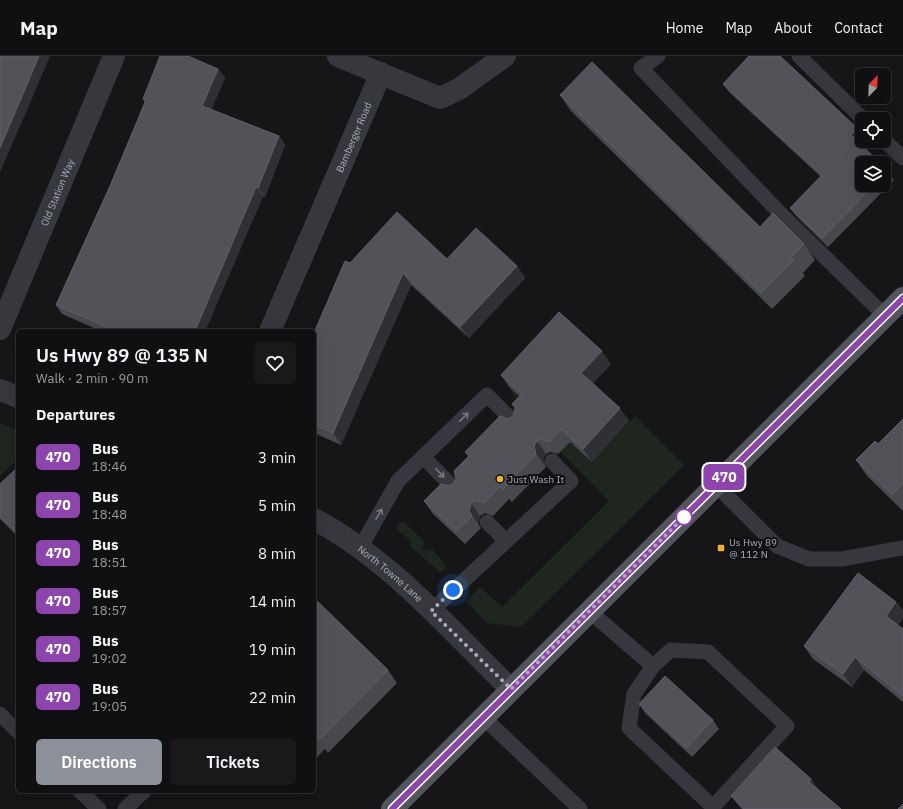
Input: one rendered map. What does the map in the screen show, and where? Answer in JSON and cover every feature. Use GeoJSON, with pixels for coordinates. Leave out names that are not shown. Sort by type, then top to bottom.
{"type":"FeatureCollection","features":[{"type":"Feature","properties":{"kind":"main road"},"geometry":{"type":"LineString","coordinates":[[392,809],[903,298]]}},
{"type":"Feature","properties":{"kind":"street","name":"Old Station Way"},"geometry":{"type":"LineString","coordinates":[[0,329],[114,56]]}},
{"type":"Feature","properties":{"kind":"street"},"geometry":{"type":"LineString","coordinates":[[338,56],[440,98],[459,89],[505,56]]}},
{"type":"Feature","properties":{"kind":"street","name":"Bamberger Road"},"geometry":{"type":"LineString","coordinates":[[271,329],[381,74]]}},
{"type":"Feature","properties":{"kind":"street"},"geometry":{"type":"LineString","coordinates":[[0,390],[16,396]]}},
{"type":"Feature","properties":{"kind":"street","name":"North Towne Lane"},"geometry":{"type":"LineString","coordinates":[[316,520],[360,548],[381,564],[511,689]]}},
{"type":"Feature","properties":{"kind":"lane"},"geometry":{"type":"LineString","coordinates":[[658,56],[642,68],[777,210],[885,316]]}},
{"type":"Feature","properties":{"kind":"lane"},"geometry":{"type":"LineString","coordinates":[[799,56],[856,112]]}},
{"type":"Feature","properties":{"kind":"lane"},"geometry":{"type":"LineString","coordinates":[[891,147],[903,158]]}},
{"type":"Feature","properties":{"kind":"lane"},"geometry":{"type":"LineString","coordinates":[[360,548],[398,481],[487,395],[514,423]]}},
{"type":"Feature","properties":{"kind":"lane"},"geometry":{"type":"LineString","coordinates":[[423,456],[456,490]]}},
{"type":"Feature","properties":{"kind":"lane"},"geometry":{"type":"LineString","coordinates":[[431,611],[571,481],[552,461]]}},
{"type":"Feature","properties":{"kind":"lane"},"geometry":{"type":"LineString","coordinates":[[716,485],[777,546],[809,559],[842,559],[903,548]]}},
{"type":"Feature","properties":{"kind":"lane"},"geometry":{"type":"LineString","coordinates":[[487,522],[506,541]]}},
{"type":"Feature","properties":{"kind":"lane"},"geometry":{"type":"LineString","coordinates":[[589,611],[653,666]]}},
{"type":"Feature","properties":{"kind":"lane"},"geometry":{"type":"LineString","coordinates":[[671,650],[708,652],[787,726],[713,807],[629,728],[634,694],[653,666],[671,650]]}},
{"type":"Feature","properties":{"kind":"lane"},"geometry":{"type":"LineString","coordinates":[[0,714],[16,730]]}},
{"type":"Feature","properties":{"kind":"lane"},"geometry":{"type":"LineString","coordinates":[[483,717],[580,809]]}},
{"type":"Feature","properties":{"kind":"lane"},"geometry":{"type":"LineString","coordinates":[[82,793],[99,809]]}},
{"type":"Feature","properties":{"kind":"lane"},"geometry":{"type":"LineString","coordinates":[[125,809],[142,793]]}},
{"type":"Feature","properties":{"kind":"shaded area"},"geometry":{"type":"Polygon","coordinates":[[[510,388],[592,462],[635,416],[684,465],[521,627],[487,623],[466,601],[480,587],[502,607],[609,501],[523,414],[510,388]]]}},
{"type":"Feature","properties":{"kind":"shaded area"},"geometry":{"type":"Polygon","coordinates":[[[0,423],[16,429],[16,461],[0,476],[0,423]]]}},
{"type":"Feature","properties":{"kind":"shaded area"},"geometry":{"type":"Polygon","coordinates":[[[399,522],[404,522],[424,541],[422,549],[425,551],[432,549],[446,565],[444,570],[440,572],[410,546],[410,540],[397,530],[399,522]]]}},
{"type":"Feature","properties":{"kind":"building"},"geometry":{"type":"Polygon","coordinates":[[[0,56],[39,56],[0,148],[0,56]]]}},
{"type":"Feature","properties":{"kind":"building"},"geometry":{"type":"Polygon","coordinates":[[[160,56],[188,56],[218,69],[202,106],[279,136],[258,188],[256,187],[196,329],[111,329],[56,305],[110,186],[146,100],[143,99],[160,56]]]}},
{"type":"Feature","properties":{"kind":"building"},"geometry":{"type":"Polygon","coordinates":[[[749,56],[780,56],[855,126],[855,130],[851,135],[855,139],[855,148],[864,148],[873,156],[855,156],[855,192],[867,192],[822,238],[790,208],[822,175],[723,84],[749,56]]]}},
{"type":"Feature","properties":{"kind":"building"},"geometry":{"type":"Polygon","coordinates":[[[592,62],[760,227],[773,213],[804,244],[791,257],[794,260],[761,293],[560,95],[592,62]]]}},
{"type":"Feature","properties":{"kind":"building"},"geometry":{"type":"Polygon","coordinates":[[[397,212],[447,259],[476,228],[517,266],[460,327],[403,273],[333,433],[316,426],[316,329],[345,261],[350,263],[397,212]]]}},
{"type":"Feature","properties":{"kind":"building"},"geometry":{"type":"Polygon","coordinates":[[[559,312],[602,351],[581,373],[620,408],[583,449],[561,429],[549,442],[541,439],[537,441],[534,446],[536,454],[503,489],[500,486],[484,503],[476,500],[471,503],[469,511],[472,516],[456,531],[424,501],[441,484],[449,486],[454,483],[456,479],[454,471],[469,456],[465,452],[500,416],[508,419],[513,416],[515,408],[512,404],[522,394],[501,375],[559,312]]]}},
{"type":"Feature","properties":{"kind":"building"},"geometry":{"type":"Polygon","coordinates":[[[903,419],[903,483],[892,495],[856,460],[875,441],[878,444],[903,419]]]}},
{"type":"Feature","properties":{"kind":"building"},"geometry":{"type":"Polygon","coordinates":[[[16,469],[16,532],[0,516],[0,484],[16,469]]]}},
{"type":"Feature","properties":{"kind":"building"},"geometry":{"type":"Polygon","coordinates":[[[858,573],[896,602],[886,616],[903,629],[903,696],[855,657],[843,674],[804,646],[858,573]]]}},
{"type":"Feature","properties":{"kind":"building"},"geometry":{"type":"Polygon","coordinates":[[[316,600],[388,670],[319,740],[316,736],[316,600]]]}},
{"type":"Feature","properties":{"kind":"building"},"geometry":{"type":"Polygon","coordinates":[[[665,676],[713,720],[686,748],[639,704],[665,676]]]}},
{"type":"Feature","properties":{"kind":"building"},"geometry":{"type":"Polygon","coordinates":[[[775,747],[811,779],[809,782],[841,809],[743,809],[744,808],[731,796],[775,747]]]}},
{"type":"Feature","properties":{"kind":"building"},"geometry":{"type":"Polygon","coordinates":[[[903,804],[903,809],[898,809],[903,804]]]}},
{"type":"Feature","properties":{"kind":"bus line","name":"470"},"geometry":{"type":"LineString","coordinates":[[392,809],[903,298]]}},
{"type":"Feature","properties":{"kind":"place","name":"Just Wash It"},"geometry":{"type":"Point","coordinates":[500,479]}},
{"type":"Feature","properties":{"kind":"place","name":"Us Hwy 89 @ 112 N"},"geometry":{"type":"Point","coordinates":[721,548]}},
{"type":"Feature","properties":{"kind":"route"},"geometry":{"type":"LineString","coordinates":[[453,590],[431,611],[511,689],[685,516],[684,517]]}}]}
